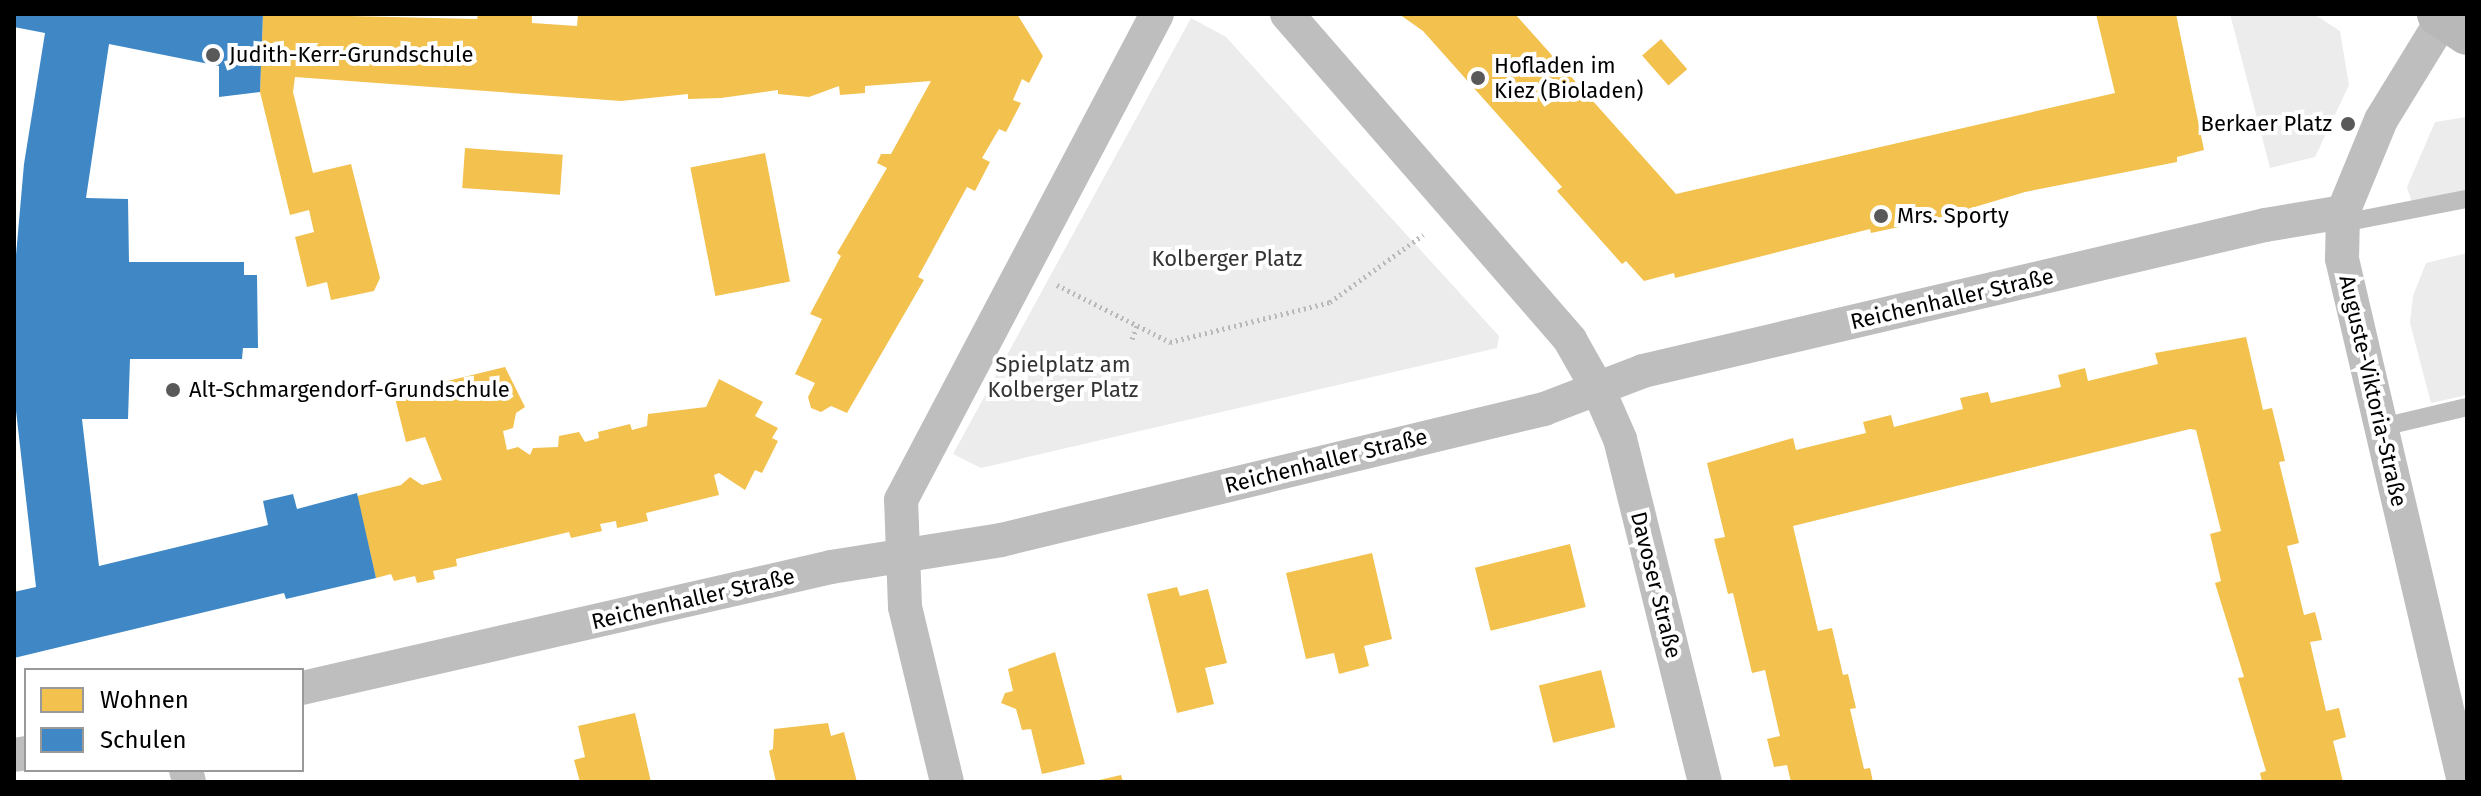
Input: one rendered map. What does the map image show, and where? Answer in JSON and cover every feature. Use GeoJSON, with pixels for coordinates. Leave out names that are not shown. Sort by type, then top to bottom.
{"type":"FeatureCollection","features":[{"type":"Feature","properties":{"kind":"street"},"geometry":{"type":"LineString","coordinates":[[947,782],[905,607],[901,500],[1157,14]]}},
{"type":"Feature","properties":{"kind":"street"},"geometry":{"type":"LineString","coordinates":[[1287,14],[1570,340],[1599,391]]}},
{"type":"Feature","properties":{"kind":"street","name":"Auguste-Viktoria-Straße"},"geometry":{"type":"LineString","coordinates":[[2449,20],[2381,120],[2343,218],[2342,259],[2464,782]]}},
{"type":"Feature","properties":{"kind":"street","name":"Reichenhaller Straße"},"geometry":{"type":"LineString","coordinates":[[304,688],[831,567],[904,557],[1060,526],[1544,409],[1599,391],[1643,371],[2265,225],[2343,218]]}},
{"type":"Feature","properties":{"kind":"street","name":"Davoser Straße"},"geometry":{"type":"LineString","coordinates":[[1599,391],[1620,439],[1705,782]]}},
{"type":"Feature","properties":{"kind":"lane"},"geometry":{"type":"LineString","coordinates":[[2343,218],[2467,199]]}},
{"type":"Feature","properties":{"kind":"lane"},"geometry":{"type":"LineString","coordinates":[[2382,427],[2467,407]]}},
{"type":"Feature","properties":{"kind":"path"},"geometry":{"type":"LineString","coordinates":[[1052,283],[1170,342],[1330,302],[1423,235]]}},
{"type":"Feature","properties":{"kind":"path"},"geometry":{"type":"LineString","coordinates":[[1132,339],[1137,326]]}},
{"type":"Feature","properties":{"kind":"green space"},"geometry":{"type":"Polygon","coordinates":[[[2230,14],[2314,14],[2340,31],[2349,85],[2315,157],[2270,168],[2230,14]]]}},
{"type":"Feature","properties":{"kind":"green space","name":"Kolberger Platz"},"geometry":{"type":"Polygon","coordinates":[[[1191,18],[1226,37],[1499,336],[1497,348],[981,468],[953,454],[1191,18]]]}},
{"type":"Feature","properties":{"kind":"green space"},"geometry":{"type":"Polygon","coordinates":[[[2467,117],[2467,190],[2412,203],[2407,187],[2435,122],[2467,117]]]}},
{"type":"Feature","properties":{"kind":"green space"},"geometry":{"type":"Polygon","coordinates":[[[2467,253],[2467,395],[2431,403],[2410,323],[2413,296],[2426,263],[2467,253]]]}},
{"type":"Feature","properties":{"kind":"building: Wohnen"},"geometry":{"type":"Polygon","coordinates":[[[263,14],[477,19],[478,14],[532,14],[532,23],[577,26],[578,14],[1017,14],[1043,56],[1029,83],[1022,79],[1013,100],[1021,103],[1006,132],[999,129],[982,158],[990,162],[975,191],[967,187],[918,277],[924,280],[847,413],[831,406],[821,412],[811,408],[808,397],[815,383],[795,374],[822,319],[810,314],[841,256],[837,253],[887,168],[877,163],[881,154],[891,154],[931,81],[865,86],[865,93],[840,95],[839,86],[809,97],[778,94],[778,90],[721,98],[688,99],[688,94],[621,101],[295,77],[293,92],[313,173],[351,164],[380,278],[374,291],[331,300],[327,282],[307,287],[295,237],[314,232],[309,210],[290,215],[260,92],[263,14]]]}},
{"type":"Feature","properties":{"kind":"building: Wohnen"},"geometry":{"type":"Polygon","coordinates":[[[1399,14],[1515,14],[1676,194],[2115,93],[2096,14],[2176,14],[2204,150],[2177,157],[2177,162],[2025,192],[1931,220],[1871,233],[1870,229],[1675,278],[1674,273],[1644,281],[1626,261],[1622,264],[1557,191],[1562,187],[1423,31],[1399,14]]]}},
{"type":"Feature","properties":{"kind":"building: Wohnen"},"geometry":{"type":"Polygon","coordinates":[[[1661,39],[1687,69],[1668,86],[1642,55],[1661,39]]]}},
{"type":"Feature","properties":{"kind":"building: Wohnen"},"geometry":{"type":"Polygon","coordinates":[[[465,148],[563,155],[560,195],[462,188],[465,148]]]}},
{"type":"Feature","properties":{"kind":"building: Wohnen"},"geometry":{"type":"Polygon","coordinates":[[[765,153],[790,282],[715,296],[690,168],[765,153]]]}},
{"type":"Feature","properties":{"kind":"building: Wohnen"},"geometry":{"type":"Polygon","coordinates":[[[2246,337],[2263,410],[2272,408],[2285,461],[2279,462],[2299,543],[2287,546],[2304,615],[2315,612],[2319,627],[2322,640],[2310,642],[2326,711],[2339,708],[2346,737],[2333,741],[2343,782],[2262,782],[2260,773],[2266,771],[2238,678],[2244,677],[2215,583],[2221,581],[2210,534],[2221,531],[2196,430],[2190,429],[1793,526],[1818,631],[1832,628],[1843,675],[1848,674],[1856,708],[1850,709],[1864,769],[1870,768],[1873,782],[1791,782],[1787,765],[1774,767],[1767,739],[1780,736],[1765,670],[1752,673],[1733,593],[1728,594],[1714,539],[1725,537],[1707,463],[1793,438],[1796,450],[1866,433],[1863,422],[1891,415],[1894,427],[1963,409],[1960,398],[1988,392],[1991,403],[2061,387],[2058,375],[2085,368],[2088,381],[2158,364],[2155,353],[2246,337]]]}},
{"type":"Feature","properties":{"kind":"building: Wohnen"},"geometry":{"type":"Polygon","coordinates":[[[505,367],[525,407],[516,413],[513,428],[503,431],[507,450],[518,447],[530,455],[533,448],[558,447],[559,436],[579,432],[585,442],[599,438],[598,432],[630,424],[632,430],[647,426],[648,414],[706,407],[719,379],[763,402],[755,416],[778,428],[772,438],[778,441],[762,473],[755,470],[745,490],[719,473],[714,475],[719,495],[646,513],[648,521],[617,528],[616,521],[600,524],[602,531],[571,538],[569,532],[456,559],[457,566],[433,571],[435,579],[417,583],[415,576],[394,581],[391,574],[376,578],[357,496],[401,485],[410,477],[422,485],[442,480],[425,437],[406,442],[394,394],[505,367]]]}},
{"type":"Feature","properties":{"kind":"building: Wohnen"},"geometry":{"type":"Polygon","coordinates":[[[1570,544],[1586,607],[1491,631],[1475,568],[1570,544]]]}},
{"type":"Feature","properties":{"kind":"building: Wohnen"},"geometry":{"type":"Polygon","coordinates":[[[1372,553],[1392,639],[1364,646],[1369,666],[1339,674],[1334,653],[1306,659],[1286,573],[1372,553]]]}},
{"type":"Feature","properties":{"kind":"building: Wohnen"},"geometry":{"type":"Polygon","coordinates":[[[1177,587],[1180,596],[1208,589],[1227,663],[1205,668],[1214,704],[1177,713],[1147,594],[1177,587]]]}},
{"type":"Feature","properties":{"kind":"building: Wohnen"},"geometry":{"type":"Polygon","coordinates":[[[1055,652],[1085,764],[1042,774],[1031,729],[1022,730],[1016,709],[1001,703],[1005,693],[1013,691],[1008,669],[1055,652]]]}},
{"type":"Feature","properties":{"kind":"building: Wohnen"},"geometry":{"type":"Polygon","coordinates":[[[1601,670],[1615,727],[1553,743],[1539,685],[1601,670]]]}},
{"type":"Feature","properties":{"kind":"building: Wohnen"},"geometry":{"type":"Polygon","coordinates":[[[635,713],[651,782],[580,782],[574,760],[585,757],[578,726],[635,713]]]}},
{"type":"Feature","properties":{"kind":"building: Wohnen"},"geometry":{"type":"Polygon","coordinates":[[[828,723],[831,736],[844,732],[857,782],[776,782],[769,751],[773,749],[774,729],[828,723]]]}},
{"type":"Feature","properties":{"kind":"building: Wohnen"},"geometry":{"type":"Polygon","coordinates":[[[1121,775],[1123,782],[1095,782],[1095,781],[1121,775]]]}},
{"type":"Feature","properties":{"kind":"building: Schulen"},"geometry":{"type":"Polygon","coordinates":[[[14,14],[263,14],[260,92],[219,97],[219,66],[109,44],[86,198],[128,199],[129,262],[244,262],[244,275],[257,275],[258,348],[243,348],[242,359],[130,359],[128,419],[82,419],[99,566],[268,525],[263,501],[293,494],[297,509],[357,493],[376,578],[286,599],[284,593],[14,658],[14,592],[36,587],[15,402],[14,278],[24,164],[45,33],[14,27],[14,14]]]}},
{"type":"Feature","properties":{"kind":"place","name":"Judith-Kerr-Grundschule"},"geometry":{"type":"Point","coordinates":[213,55]}},
{"type":"Feature","properties":{"kind":"place","name":"Hofladen im Kiez (Bioladen)"},"geometry":{"type":"Point","coordinates":[1478,78]}},
{"type":"Feature","properties":{"kind":"place","name":"Berkaer Platz"},"geometry":{"type":"Point","coordinates":[2348,124]}},
{"type":"Feature","properties":{"kind":"place","name":"Mrs. Sporty"},"geometry":{"type":"Point","coordinates":[1881,216]}},
{"type":"Feature","properties":{"kind":"place","name":"Alt-Schmargendorf-Grundschule"},"geometry":{"type":"Point","coordinates":[173,390]}},
{"type":"Feature","properties":{"kind":"park label","name":"Spielplatz am Kolberger Platz"},"geometry":{"type":"Point","coordinates":[1063,376]}}]}
